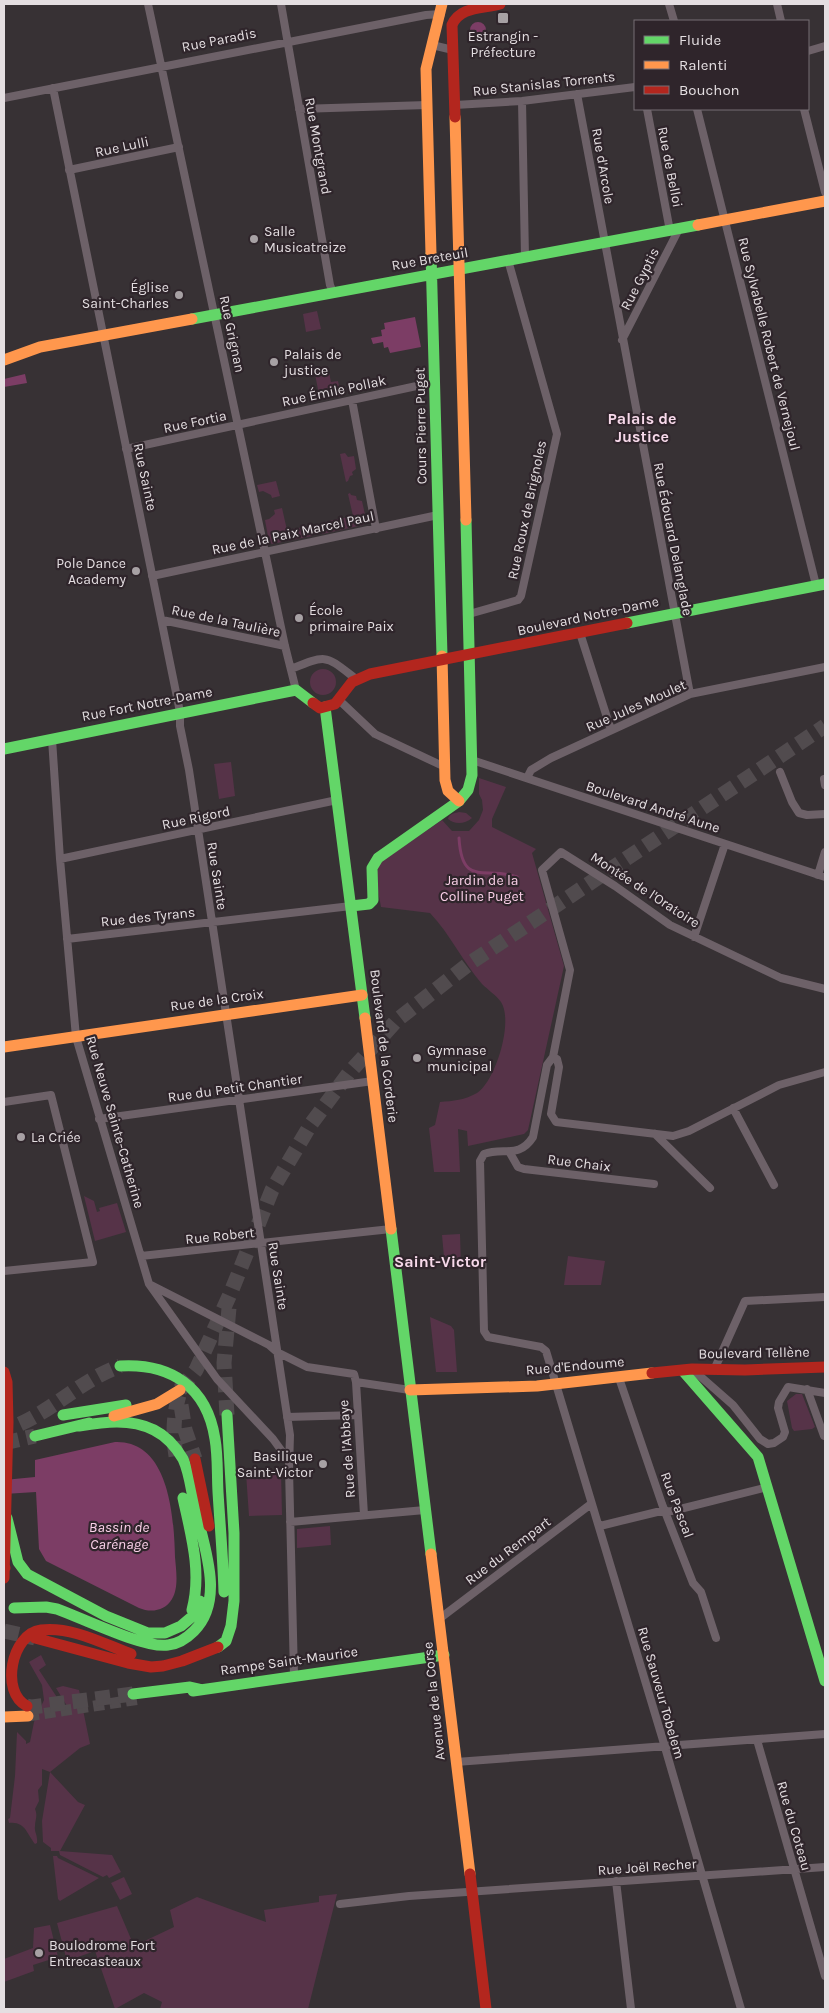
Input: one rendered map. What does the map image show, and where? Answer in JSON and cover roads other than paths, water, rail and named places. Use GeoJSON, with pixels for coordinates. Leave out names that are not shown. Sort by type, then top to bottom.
{"type":"FeatureCollection","features":[{"type":"Feature","properties":{"kind":"main road"},"geometry":{"type":"LineString","coordinates":[[456,18],[500,4]]}},
{"type":"Feature","properties":{"kind":"main road"},"geometry":{"type":"LineString","coordinates":[[442,9],[456,18]]}},
{"type":"Feature","properties":{"kind":"main road","name":"Cours Pierre Puget"},"geometry":{"type":"LineString","coordinates":[[442,9],[426,63],[445,767],[448,791],[459,801]]}},
{"type":"Feature","properties":{"kind":"main road"},"geometry":{"type":"LineString","coordinates":[[351,906],[372,902],[372,868],[378,858],[459,801],[471,784],[470,655],[453,50],[456,18]]}},
{"type":"Feature","properties":{"kind":"main road","name":"Rue Breteuil"},"geometry":{"type":"LineString","coordinates":[[4,360],[40,347],[825,201]]}},
{"type":"Feature","properties":{"kind":"main road","name":"Boulevard Notre-Dame"},"geometry":{"type":"LineString","coordinates":[[356,679],[370,674],[821,584]]}},
{"type":"Feature","properties":{"kind":"main road"},"geometry":{"type":"LineString","coordinates":[[296,690],[320,708],[335,704],[356,679]]}},
{"type":"Feature","properties":{"kind":"main road","name":"Rue Fort Notre-Dame"},"geometry":{"type":"LineString","coordinates":[[4,749],[296,690]]}},
{"type":"Feature","properties":{"kind":"main road","name":"Boulevard de la Corderie"},"geometry":{"type":"LineString","coordinates":[[325,707],[410,1390]]}},
{"type":"Feature","properties":{"kind":"main road","name":"Rue de la Croix"},"geometry":{"type":"LineString","coordinates":[[4,1047],[362,994]]}},
{"type":"Feature","properties":{"kind":"main road"},"geometry":{"type":"LineString","coordinates":[[120,1366],[151,1365],[175,1375],[194,1390],[203,1402],[210,1417],[216,1440],[225,1623],[219,1641],[208,1653]]}},
{"type":"Feature","properties":{"kind":"main road","name":"Boulevard Tellène"},"geometry":{"type":"LineString","coordinates":[[687,1370],[825,1367]]}},
{"type":"Feature","properties":{"kind":"main road"},"geometry":{"type":"LineString","coordinates":[[687,1370],[758,1457],[823,1663],[825,1681]]}},
{"type":"Feature","properties":{"kind":"main road","name":"Rue d'Endoume"},"geometry":{"type":"LineString","coordinates":[[410,1390],[556,1384],[687,1370]]}},
{"type":"Feature","properties":{"kind":"main road"},"geometry":{"type":"LineString","coordinates":[[4,1372],[7,1382],[8,1422],[5,1446],[6,1509],[4,1570]]}},
{"type":"Feature","properties":{"kind":"main road"},"geometry":{"type":"LineString","coordinates":[[35,1436],[150,1408],[164,1402],[176,1388],[133,1404],[64,1415]]}},
{"type":"Feature","properties":{"kind":"main road","name":"Avenue de la Corse"},"geometry":{"type":"LineString","coordinates":[[410,1390],[440,1619],[486,2009]]}},
{"type":"Feature","properties":{"kind":"main road"},"geometry":{"type":"LineString","coordinates":[[35,1638],[132,1663],[155,1667],[208,1653],[226,1641],[233,1618],[231,1491],[227,1415]]}},
{"type":"Feature","properties":{"kind":"main road"},"geometry":{"type":"LineString","coordinates":[[6,1509],[16,1556],[23,1570],[34,1578],[106,1616],[148,1633],[165,1633],[181,1626],[194,1615],[202,1597],[202,1566],[195,1508],[188,1473],[183,1460],[174,1446],[155,1431],[139,1424],[122,1421],[80,1426]]}},
{"type":"Feature","properties":{"kind":"main road"},"geometry":{"type":"LineString","coordinates":[[14,1608],[46,1607],[57,1609],[145,1643],[158,1646],[172,1645],[182,1641],[194,1632],[206,1622],[211,1613],[215,1587],[211,1536],[202,1483],[195,1459]]}},
{"type":"Feature","properties":{"kind":"main road"},"geometry":{"type":"LineString","coordinates":[[177,1464],[191,1539],[196,1584],[196,1600],[192,1610],[181,1626]]}},
{"type":"Feature","properties":{"kind":"main road"},"geometry":{"type":"LineString","coordinates":[[194,1632],[208,1606],[210,1580],[203,1536],[195,1508]]}},
{"type":"Feature","properties":{"kind":"main road"},"geometry":{"type":"LineString","coordinates":[[106,1616],[145,1643]]}},
{"type":"Feature","properties":{"kind":"main road"},"geometry":{"type":"LineString","coordinates":[[4,1656],[19,1634],[37,1625],[64,1628],[94,1641]]}},
{"type":"Feature","properties":{"kind":"main road"},"geometry":{"type":"LineString","coordinates":[[6,1715],[27,1711],[15,1698],[11,1686],[14,1657],[18,1645],[25,1637],[37,1631],[49,1630],[94,1641],[148,1658],[184,1659]]}},
{"type":"Feature","properties":{"kind":"main road","name":"Rampe Saint-Maurice"},"geometry":{"type":"LineString","coordinates":[[136,1697],[190,1687],[199,1689],[444,1655]]}},
{"type":"Feature","properties":{"kind":"street","name":"Rue Grignan"},"geometry":{"type":"LineString","coordinates":[[148,4],[296,690]]}},
{"type":"Feature","properties":{"kind":"street","name":"Rue Montgrand"},"geometry":{"type":"LineString","coordinates":[[281,4],[330,284],[333,292]]}},
{"type":"Feature","properties":{"kind":"street"},"geometry":{"type":"LineString","coordinates":[[669,4],[674,20]]}},
{"type":"Feature","properties":{"kind":"street"},"geometry":{"type":"LineString","coordinates":[[777,4],[781,20]]}},
{"type":"Feature","properties":{"kind":"street","name":"Rue Paradis"},"geometry":{"type":"LineString","coordinates":[[4,98],[426,16],[442,9]]}},
{"type":"Feature","properties":{"kind":"street"},"geometry":{"type":"LineString","coordinates":[[432,45],[453,50]]}},
{"type":"Feature","properties":{"kind":"street"},"geometry":{"type":"LineString","coordinates":[[809,51],[825,46]]}},
{"type":"Feature","properties":{"kind":"street","name":"Rue Stanislas Torrents"},"geometry":{"type":"LineString","coordinates":[[455,105],[522,101],[634,87]]}},
{"type":"Feature","properties":{"kind":"street","name":"Rue Sainte"},"geometry":{"type":"LineString","coordinates":[[53,88],[180,712],[178,714],[198,830],[261,1244],[290,1435],[294,1675]]}},
{"type":"Feature","properties":{"kind":"street","name":"Rue d'Arcole"},"geometry":{"type":"LineString","coordinates":[[577,94],[604,242]]}},
{"type":"Feature","properties":{"kind":"street"},"geometry":{"type":"LineString","coordinates":[[522,101],[525,256]]}},
{"type":"Feature","properties":{"kind":"street"},"geometry":{"type":"LineString","coordinates":[[299,109],[427,105]]}},
{"type":"Feature","properties":{"kind":"street","name":"Rue de Belloi"},"geometry":{"type":"LineString","coordinates":[[646,110],[674,230]]}},
{"type":"Feature","properties":{"kind":"street","name":"Rue Sylvabelle Robert de Vernejoul"},"geometry":{"type":"LineString","coordinates":[[697,110],[821,584]]}},
{"type":"Feature","properties":{"kind":"street"},"geometry":{"type":"LineString","coordinates":[[804,110],[825,192]]}},
{"type":"Feature","properties":{"kind":"street","name":"Rue Lulli"},"geometry":{"type":"LineString","coordinates":[[69,170],[179,147]]}},
{"type":"Feature","properties":{"kind":"street","name":"Rue Gyptis"},"geometry":{"type":"LineString","coordinates":[[622,340],[674,230]]}},
{"type":"Feature","properties":{"kind":"street","name":"Rue Édouard Delanglade"},"geometry":{"type":"LineString","coordinates":[[604,242],[690,694]]}},
{"type":"Feature","properties":{"kind":"street","name":"Rue Roux de Brignoles"},"geometry":{"type":"LineString","coordinates":[[468,614],[518,600],[521,596],[557,434],[508,260]]}},
{"type":"Feature","properties":{"kind":"street","name":"Rue Émile Pollak"},"geometry":{"type":"LineString","coordinates":[[239,425],[435,382]]}},
{"type":"Feature","properties":{"kind":"street"},"geometry":{"type":"LineString","coordinates":[[352,400],[376,529]]}},
{"type":"Feature","properties":{"kind":"street","name":"Rue Fortia"},"geometry":{"type":"LineString","coordinates":[[126,449],[239,425]]}},
{"type":"Feature","properties":{"kind":"street","name":"Rue de la Paix Marcel Paul"},"geometry":{"type":"LineString","coordinates":[[152,576],[438,516]]}},
{"type":"Feature","properties":{"kind":"street","name":"Rue de la Taulière"},"geometry":{"type":"LineString","coordinates":[[162,620],[285,646]]}},
{"type":"Feature","properties":{"kind":"street"},"geometry":{"type":"LineString","coordinates":[[580,633],[611,730]]}},
{"type":"Feature","properties":{"kind":"street"},"geometry":{"type":"LineString","coordinates":[[291,669],[321,658],[327,658],[356,679]]}},
{"type":"Feature","properties":{"kind":"street","name":"Rue Jules Moulet"},"geometry":{"type":"LineString","coordinates":[[526,778],[538,764],[690,694],[825,667]]}},
{"type":"Feature","properties":{"kind":"street"},"geometry":{"type":"LineString","coordinates":[[338,700],[375,734],[445,767]]}},
{"type":"Feature","properties":{"kind":"street","name":"Rue Neuve Sainte-Catherine"},"geometry":{"type":"LineString","coordinates":[[52,739],[66,939],[76,1037],[149,1284],[217,1380],[272,1439],[289,1461]]}},
{"type":"Feature","properties":{"kind":"street","name":"Boulevard André Aune"},"geometry":{"type":"LineString","coordinates":[[472,760],[822,876]]}},
{"type":"Feature","properties":{"kind":"street"},"geometry":{"type":"LineString","coordinates":[[780,772],[792,802],[799,813],[807,816],[825,814]]}},
{"type":"Feature","properties":{"kind":"street","name":"Rue Rigord"},"geometry":{"type":"LineString","coordinates":[[60,859],[337,800]]}},
{"type":"Feature","properties":{"kind":"street"},"geometry":{"type":"LineString","coordinates":[[694,937],[725,844]]}},
{"type":"Feature","properties":{"kind":"street","name":"Montée de l'Oratoire"},"geometry":{"type":"LineString","coordinates":[[553,1057],[570,970],[542,870],[561,852],[670,925],[782,978],[825,988]]}},
{"type":"Feature","properties":{"kind":"street"},"geometry":{"type":"LineString","coordinates":[[822,876],[825,852]]}},
{"type":"Feature","properties":{"kind":"street","name":"Rue des Tyrans"},"geometry":{"type":"LineString","coordinates":[[66,939],[351,906]]}},
{"type":"Feature","properties":{"kind":"street"},"geometry":{"type":"LineString","coordinates":[[510,1153],[529,1143],[533,1136],[547,1065],[553,1057],[557,1059],[558,1067],[550,1114],[556,1122],[673,1136],[779,1085],[825,1072]]}},
{"type":"Feature","properties":{"kind":"street","name":"Rue du Petit Chantier"},"geometry":{"type":"LineString","coordinates":[[99,1119],[373,1081]]}},
{"type":"Feature","properties":{"kind":"street"},"geometry":{"type":"LineString","coordinates":[[4,1102],[51,1095],[93,1262],[4,1271]]}},
{"type":"Feature","properties":{"kind":"street"},"geometry":{"type":"LineString","coordinates":[[732,1108],[774,1186]]}},
{"type":"Feature","properties":{"kind":"street"},"geometry":{"type":"LineString","coordinates":[[655,1134],[710,1188]]}},
{"type":"Feature","properties":{"kind":"street","name":"Rue Chaix"},"geometry":{"type":"LineString","coordinates":[[510,1153],[516,1163],[524,1169],[654,1184]]}},
{"type":"Feature","properties":{"kind":"street","name":"Rue Sauveur Tobelem"},"geometry":{"type":"LineString","coordinates":[[510,1153],[484,1154],[481,1157],[479,1167],[485,1334],[544,1348],[591,1504],[600,1526],[741,2009]]}},
{"type":"Feature","properties":{"kind":"street","name":"Rue Robert"},"geometry":{"type":"LineString","coordinates":[[141,1256],[390,1229]]}},
{"type":"Feature","properties":{"kind":"street","name":"Rue d'Endoume"},"geometry":{"type":"LineString","coordinates":[[149,1284],[307,1366],[354,1374],[356,1382],[410,1390]]}},
{"type":"Feature","properties":{"kind":"street"},"geometry":{"type":"LineString","coordinates":[[714,1370],[745,1301],[825,1297]]}},
{"type":"Feature","properties":{"kind":"street"},"geometry":{"type":"LineString","coordinates":[[687,1370],[733,1404],[760,1439],[768,1444],[778,1441],[785,1432],[778,1408],[783,1392],[788,1387],[825,1393]]}},
{"type":"Feature","properties":{"kind":"street","name":"Rue Pascal"},"geometry":{"type":"LineString","coordinates":[[619,1378],[666,1511],[693,1583],[701,1592],[716,1638]]}},
{"type":"Feature","properties":{"kind":"street","name":"Rue de l'Abbaye"},"geometry":{"type":"LineString","coordinates":[[356,1382],[364,1516]]}},
{"type":"Feature","properties":{"kind":"street"},"geometry":{"type":"LineString","coordinates":[[807,1389],[824,1436]]}},
{"type":"Feature","properties":{"kind":"street"},"geometry":{"type":"LineString","coordinates":[[287,1417],[357,1414]]}},
{"type":"Feature","properties":{"kind":"street"},"geometry":{"type":"LineString","coordinates":[[600,1526],[657,1512],[672,1512],[768,1487]]}},
{"type":"Feature","properties":{"kind":"street","name":"Rue du Rempart"},"geometry":{"type":"LineString","coordinates":[[440,1619],[591,1504]]}},
{"type":"Feature","properties":{"kind":"street"},"geometry":{"type":"LineString","coordinates":[[290,1522],[425,1510]]}},
{"type":"Feature","properties":{"kind":"street"},"geometry":{"type":"LineString","coordinates":[[456,1762],[825,1734]]}},
{"type":"Feature","properties":{"kind":"street","name":"Rue du Coteau"},"geometry":{"type":"LineString","coordinates":[[757,1740],[825,1976]]}},
{"type":"Feature","properties":{"kind":"street","name":"Rue Joël Recher"},"geometry":{"type":"LineString","coordinates":[[340,1904],[471,1891],[825,1867]]}},
{"type":"Feature","properties":{"kind":"street"},"geometry":{"type":"LineString","coordinates":[[616,1881],[632,2009]]}},
{"type":"Feature","properties":{"kind":"water"},"geometry":{"type":"Polygon","coordinates":[[[475,22],[481,22],[486,27],[484,36],[475,38],[470,33],[470,27],[475,22]]]}},
{"type":"Feature","properties":{"kind":"water"},"geometry":{"type":"Polygon","coordinates":[[[415,317],[421,347],[390,353],[388,347],[384,348],[383,342],[373,344],[371,338],[382,336],[381,330],[385,329],[384,323],[415,317]]]}},
{"type":"Feature","properties":{"kind":"water"},"geometry":{"type":"Polygon","coordinates":[[[25,374],[27,383],[4,387],[4,379],[25,374]]]}},
{"type":"Feature","properties":{"kind":"water","name":"Bassin de Carénage"},"geometry":{"type":"Polygon","coordinates":[[[115,1442],[133,1445],[147,1454],[158,1467],[170,1503],[173,1523],[176,1584],[174,1594],[169,1603],[153,1611],[139,1608],[46,1561],[39,1549],[36,1492],[4,1494],[4,1480],[35,1477],[35,1460],[115,1442]]]}},
{"type":"Feature","properties":{"kind":"waterway"},"geometry":{"type":"LineString","coordinates":[[459,838],[461,854],[470,870],[517,877]]}},
{"type":"Feature","properties":{"kind":"tunnel"},"geometry":{"type":"LineString","coordinates":[[180,1390],[196,1370],[231,1292],[272,1190],[311,1124],[349,1073],[397,1020],[470,963],[825,726]]}},
{"type":"Feature","properties":{"kind":"tunnel"},"geometry":{"type":"LineString","coordinates":[[227,1415],[224,1363],[229,1308]]}},
{"type":"Feature","properties":{"kind":"tunnel"},"geometry":{"type":"LineString","coordinates":[[20,1424],[46,1410],[81,1386],[120,1366]]}},
{"type":"Feature","properties":{"kind":"tunnel"},"geometry":{"type":"LineString","coordinates":[[176,1456],[175,1419],[183,1383]]}},
{"type":"Feature","properties":{"kind":"tunnel"},"geometry":{"type":"LineString","coordinates":[[181,1405],[185,1430],[195,1459]]}},
{"type":"Feature","properties":{"kind":"tunnel"},"geometry":{"type":"LineString","coordinates":[[4,1443],[35,1436]]}},
{"type":"Feature","properties":{"kind":"tunnel"},"geometry":{"type":"LineString","coordinates":[[4,1631],[35,1638]]}},
{"type":"Feature","properties":{"kind":"tunnel"},"geometry":{"type":"LineString","coordinates":[[27,1706],[32,1707],[133,1694]]}},
{"type":"Feature","properties":{"kind":"tunnel"},"geometry":{"type":"LineString","coordinates":[[28,1716],[140,1699]]}},
{"type":"Feature","properties":{"kind":"place","name":"Estrangin - Préfecture"},"geometry":{"type":"Point","coordinates":[503,18]}},
{"type":"Feature","properties":{"kind":"place","name":"Salle Musicatreize"},"geometry":{"type":"Point","coordinates":[254,239]}},
{"type":"Feature","properties":{"kind":"place","name":"Église Saint-Charles"},"geometry":{"type":"Point","coordinates":[179,295]}},
{"type":"Feature","properties":{"kind":"place","name":"Palais de justice"},"geometry":{"type":"Point","coordinates":[274,362]}},
{"type":"Feature","properties":{"kind":"place","name":"Pole Dance Academy"},"geometry":{"type":"Point","coordinates":[136,571]}},
{"type":"Feature","properties":{"kind":"place","name":"École primaire Paix"},"geometry":{"type":"Point","coordinates":[299,618]}},
{"type":"Feature","properties":{"kind":"place","name":"Gymnase municipal"},"geometry":{"type":"Point","coordinates":[417,1058]}},
{"type":"Feature","properties":{"kind":"place","name":"La Criée"},"geometry":{"type":"Point","coordinates":[21,1137]}},
{"type":"Feature","properties":{"kind":"place","name":"Basilique Saint-Victor"},"geometry":{"type":"Point","coordinates":[323,1464]}},
{"type":"Feature","properties":{"kind":"place","name":"Boulodrome Fort Entrecasteaux"},"geometry":{"type":"Point","coordinates":[39,1953]}},
{"type":"Feature","properties":{"kind":"district","name":"Palais de Justice"},"geometry":{"type":"Point","coordinates":[642,427]}},
{"type":"Feature","properties":{"kind":"district","name":"Saint-Victor"},"geometry":{"type":"Point","coordinates":[440,1261]}},
{"type":"Feature","properties":{"kind":"park label","name":"Jardin de la Colline Puget"},"geometry":{"type":"Point","coordinates":[482,888]}}]}
